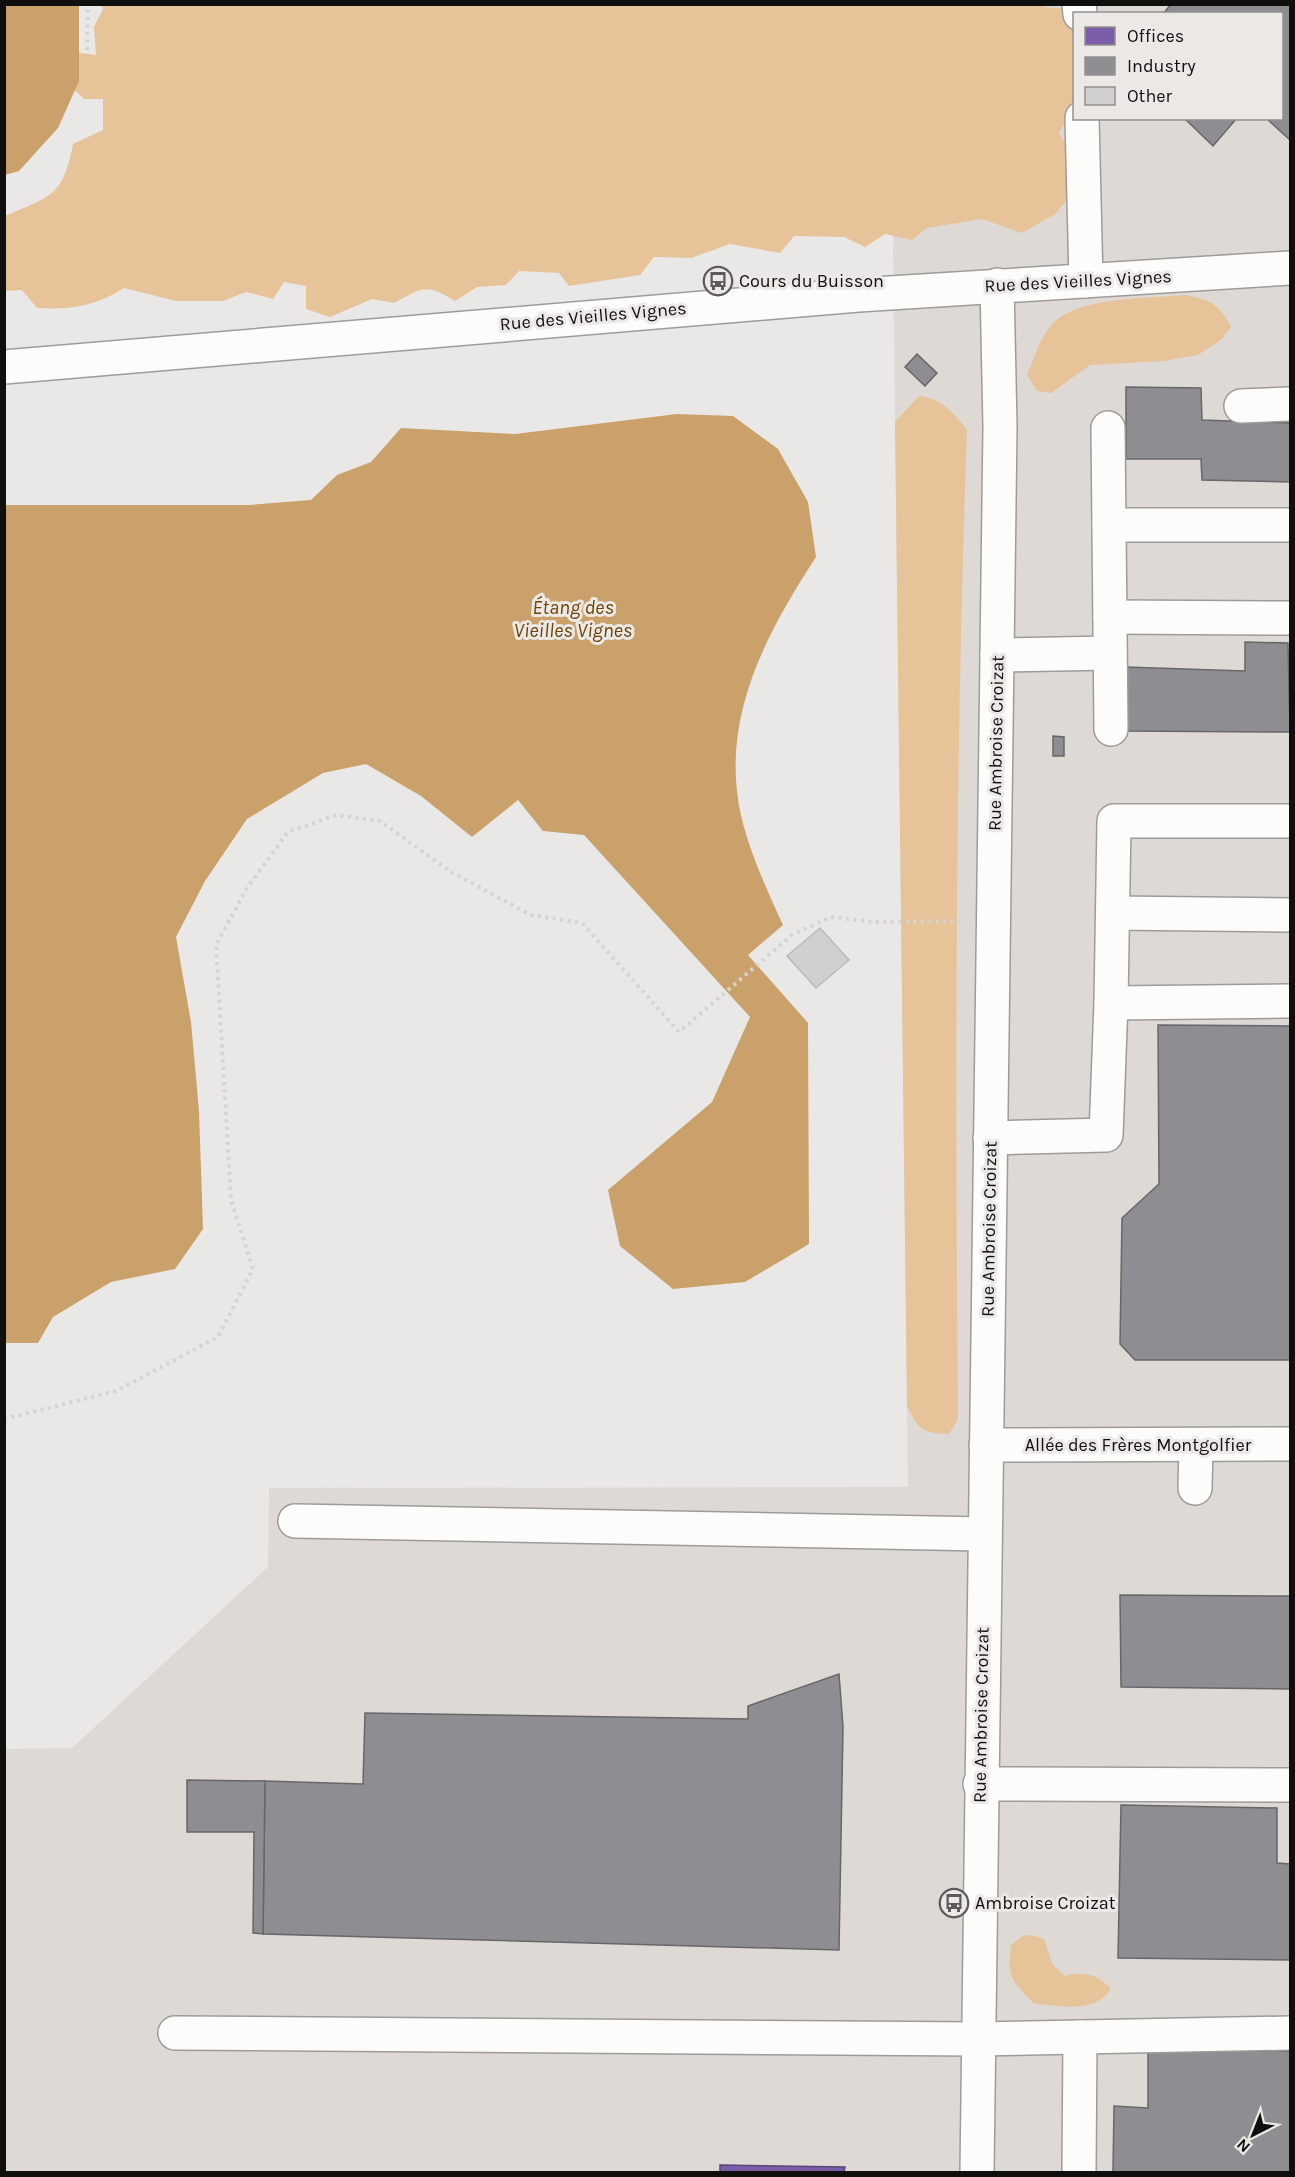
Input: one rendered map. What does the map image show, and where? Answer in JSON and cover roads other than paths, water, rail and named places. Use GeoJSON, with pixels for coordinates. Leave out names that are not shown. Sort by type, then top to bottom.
{"type":"FeatureCollection","features":[{"type":"Feature","properties":{"kind":"street"},"geometry":{"type":"LineString","coordinates":[[1082,120],[1086,281]]}},
{"type":"Feature","properties":{"kind":"street","name":"Rue des Vieilles Vignes"},"geometry":{"type":"LineString","coordinates":[[4,367],[728,305],[997,285],[1290,268]]}},
{"type":"Feature","properties":{"kind":"street","name":"Rue Ambroise Croizat"},"geometry":{"type":"LineString","coordinates":[[976,2172],[1000,405],[997,285]]}},
{"type":"Feature","properties":{"kind":"street"},"geometry":{"type":"LineString","coordinates":[[1241,406],[1290,404]]}},
{"type":"Feature","properties":{"kind":"street"},"geometry":{"type":"LineString","coordinates":[[1108,428],[1111,729]]}},
{"type":"Feature","properties":{"kind":"street"},"geometry":{"type":"LineString","coordinates":[[1109,525],[1290,525]]}},
{"type":"Feature","properties":{"kind":"street"},"geometry":{"type":"LineString","coordinates":[[1110,617],[1290,618]]}},
{"type":"Feature","properties":{"kind":"street"},"geometry":{"type":"LineString","coordinates":[[997,655],[1110,653]]}},
{"type":"Feature","properties":{"kind":"street"},"geometry":{"type":"LineString","coordinates":[[990,1138],[1106,1135],[1112,1003],[1114,821],[1290,821]]}},
{"type":"Feature","properties":{"kind":"street"},"geometry":{"type":"LineString","coordinates":[[1113,913],[1288,915]]}},
{"type":"Feature","properties":{"kind":"street"},"geometry":{"type":"LineString","coordinates":[[1112,1003],[1286,1001]]}},
{"type":"Feature","properties":{"kind":"street","name":"Allée des Frères Montgolfier"},"geometry":{"type":"LineString","coordinates":[[986,1445],[1290,1444]]}},
{"type":"Feature","properties":{"kind":"street"},"geometry":{"type":"LineString","coordinates":[[1195,1488],[1196,1445]]}},
{"type":"Feature","properties":{"kind":"street"},"geometry":{"type":"LineString","coordinates":[[295,1521],[984,1534]]}},
{"type":"Feature","properties":{"kind":"street"},"geometry":{"type":"LineString","coordinates":[[980,1784],[1290,1785]]}},
{"type":"Feature","properties":{"kind":"street"},"geometry":{"type":"LineString","coordinates":[[175,2033],[979,2039],[1290,2033]]}},
{"type":"Feature","properties":{"kind":"street"},"geometry":{"type":"LineString","coordinates":[[1079,2172],[1080,2037]]}},
{"type":"Feature","properties":{"kind":"water"},"geometry":{"type":"Polygon","coordinates":[[[5,4],[79,5],[79,81],[58,128],[19,171],[5,175],[5,4]]]}},
{"type":"Feature","properties":{"kind":"water","name":"Étang des Vieilles Vignes"},"geometry":{"type":"Polygon","coordinates":[[[677,414],[733,416],[778,449],[808,502],[816,557],[783,611],[756,668],[739,728],[736,759],[737,791],[743,825],[755,860],[783,925],[748,955],[808,1023],[809,1244],[745,1282],[673,1289],[620,1246],[608,1190],[712,1102],[750,1017],[584,835],[543,831],[518,800],[472,837],[421,796],[366,764],[323,773],[247,819],[205,881],[176,937],[191,1022],[199,1111],[203,1229],[175,1269],[111,1282],[53,1317],[38,1343],[5,1343],[5,505],[249,505],[311,500],[337,475],[371,462],[401,428],[515,434],[677,414]]]}},
{"type":"Feature","properties":{"kind":"place","name":"Cours du Buisson"},"geometry":{"type":"Point","coordinates":[718,281]}},
{"type":"Feature","properties":{"kind":"place","name":"Ambroise Croizat"},"geometry":{"type":"Point","coordinates":[954,1903]}}]}
